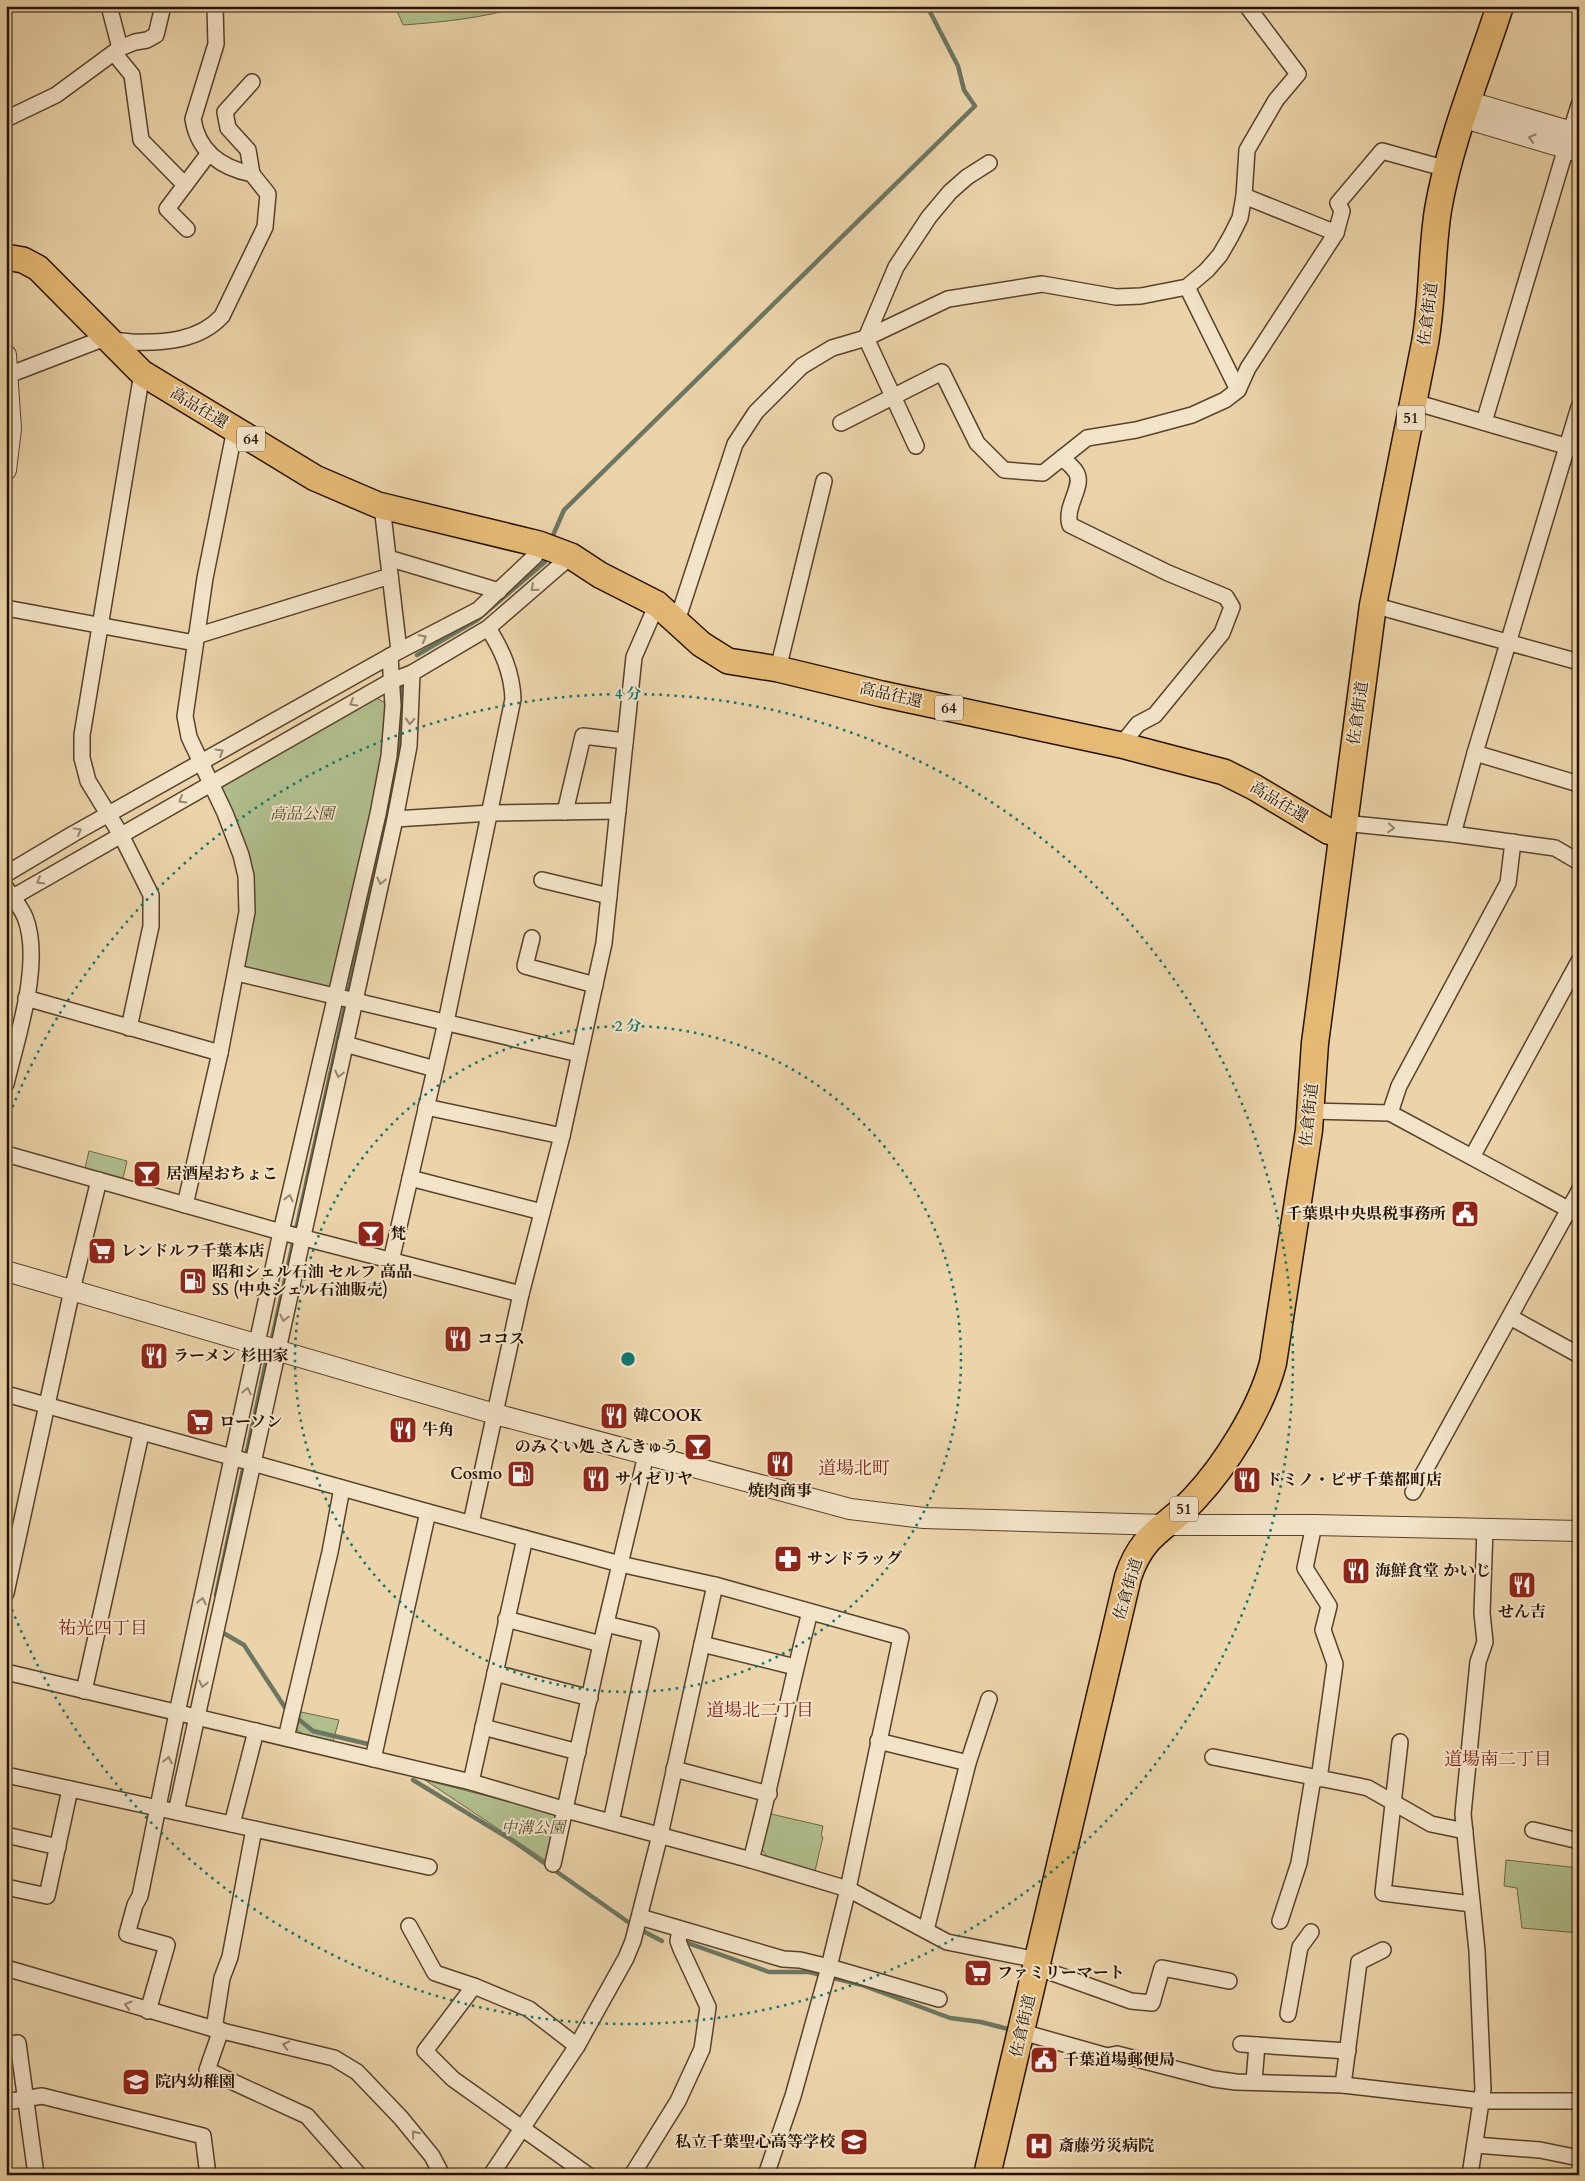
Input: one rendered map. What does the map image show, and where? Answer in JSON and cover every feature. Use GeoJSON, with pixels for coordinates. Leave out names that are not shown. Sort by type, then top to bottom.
{"type":"FeatureCollection","features":[{"type":"Feature","properties":{"kind":"highway","name":"佐倉街道"},"geometry":{"type":"LineString","coordinates":[[987,2175],[1128,1577],[1133,1563],[1145,1542],[1195,1498],[1214,1473],[1256,1408],[1269,1377],[1278,1334],[1311,1111],[1315,1043],[1347,828],[1373,605],[1430,312],[1438,211],[1447,169],[1464,110],[1500,6]]}},
{"type":"Feature","properties":{"kind":"main road","name":"高品往還"},"geometry":{"type":"LineString","coordinates":[[6,257],[24,260],[38,268],[142,373],[315,478],[382,506],[539,544]]}},
{"type":"Feature","properties":{"kind":"main road","name":"64"},"geometry":{"type":"LineString","coordinates":[[539,544],[571,556]]}},
{"type":"Feature","properties":{"kind":"main road","name":"高品往還"},"geometry":{"type":"LineString","coordinates":[[571,556],[600,575],[657,604],[701,644],[728,661],[778,669],[882,694],[1121,745],[1215,769],[1236,777],[1328,831],[1347,828]]}},
{"type":"Feature","properties":{"kind":"street"},"geometry":{"type":"LineString","coordinates":[[109,6],[117,51],[132,75],[141,140],[185,185]]}},
{"type":"Feature","properties":{"kind":"street"},"geometry":{"type":"LineString","coordinates":[[6,119],[56,95],[117,51],[156,35],[163,6]]}},
{"type":"Feature","properties":{"kind":"street"},"geometry":{"type":"LineString","coordinates":[[215,6],[216,44],[193,119],[195,131],[203,147],[209,153],[234,170],[252,174]]}},
{"type":"Feature","properties":{"kind":"street"},"geometry":{"type":"LineString","coordinates":[[677,621],[735,444],[756,412],[802,366],[832,348],[866,338],[948,299],[1042,284],[1116,297],[1141,296],[1187,287],[1207,270],[1220,255],[1240,218],[1244,196],[1247,150],[1276,100],[1298,74],[1247,6]]}},
{"type":"Feature","properties":{"kind":"street"},"geometry":{"type":"LineString","coordinates":[[8,375],[97,341],[108,339],[131,342],[166,341],[190,336],[212,327],[222,316],[265,227],[268,194],[252,174],[248,150],[228,128],[225,112],[252,82]]}},
{"type":"Feature","properties":{"kind":"street"},"geometry":{"type":"LineString","coordinates":[[1484,422],[1574,141],[1579,105]]}},
{"type":"Feature","properties":{"kind":"street"},"geometry":{"type":"LineString","coordinates":[[1464,110],[1471,120],[1574,141]]}},
{"type":"Feature","properties":{"kind":"street"},"geometry":{"type":"LineString","coordinates":[[841,423],[942,372],[977,443],[1004,470],[1043,473],[1086,438],[1136,430],[1192,415],[1225,400],[1238,390],[1248,368],[1336,233],[1342,211],[1338,203],[1382,151],[1447,169]]}},
{"type":"Feature","properties":{"kind":"street"},"geometry":{"type":"LineString","coordinates":[[187,229],[167,209],[209,153]]}},
{"type":"Feature","properties":{"kind":"street"},"geometry":{"type":"LineString","coordinates":[[916,446],[866,338],[896,267],[930,217],[950,192],[967,177],[989,163]]}},
{"type":"Feature","properties":{"kind":"street"},"geometry":{"type":"LineString","coordinates":[[1244,196],[1336,233]]}},
{"type":"Feature","properties":{"kind":"street"},"geometry":{"type":"LineString","coordinates":[[1187,287],[1238,390]]}},
{"type":"Feature","properties":{"kind":"street"},"geometry":{"type":"LineString","coordinates":[[6,355],[10,429],[6,470]]}},
{"type":"Feature","properties":{"kind":"street"},"geometry":{"type":"LineString","coordinates":[[129,1028],[152,926],[150,895],[121,835],[88,781],[82,758],[82,735],[142,373]]}},
{"type":"Feature","properties":{"kind":"street"},"geometry":{"type":"LineString","coordinates":[[1414,402],[1573,448]]}},
{"type":"Feature","properties":{"kind":"street"},"geometry":{"type":"LineString","coordinates":[[1453,834],[1508,641],[1573,448],[1579,408]]}},
{"type":"Feature","properties":{"kind":"street"},"geometry":{"type":"LineString","coordinates":[[185,1205],[237,973],[247,912],[246,876],[240,855],[225,813],[200,764],[189,737],[185,716],[205,578],[235,429]]}},
{"type":"Feature","properties":{"kind":"street"},"geometry":{"type":"LineString","coordinates":[[1062,458],[1077,472],[1079,482],[1067,516],[1070,525],[1168,573],[1226,597],[1232,607],[1222,633],[1155,716],[1138,724],[1121,745]]}},
{"type":"Feature","properties":{"kind":"street"},"geometry":{"type":"LineString","coordinates":[[778,669],[824,481]]}},
{"type":"Feature","properties":{"kind":"street"},"geometry":{"type":"LineString","coordinates":[[176,1812],[345,1044],[345,999],[389,756],[393,706],[391,681],[394,654],[390,576],[382,506]]}},
{"type":"Feature","properties":{"kind":"street"},"geometry":{"type":"LineString","coordinates":[[6,874],[108,814],[394,654],[478,610],[535,556],[539,544]]}},
{"type":"Feature","properties":{"kind":"street"},"geometry":{"type":"LineString","coordinates":[[6,1084],[26,998],[32,961],[30,938],[25,919],[8,895],[121,835],[391,681],[412,673],[488,628],[571,556]]}},
{"type":"Feature","properties":{"kind":"street"},"geometry":{"type":"LineString","coordinates":[[388,558],[499,591]]}},
{"type":"Feature","properties":{"kind":"street"},"geometry":{"type":"LineString","coordinates":[[6,608],[100,625],[195,639],[390,576]]}},
{"type":"Feature","properties":{"kind":"street"},"geometry":{"type":"LineString","coordinates":[[471,1523],[521,1294],[562,1136],[604,943],[634,657],[657,604]]}},
{"type":"Feature","properties":{"kind":"street"},"geometry":{"type":"LineString","coordinates":[[1373,605],[1579,662]]}},
{"type":"Feature","properties":{"kind":"street"},"geometry":{"type":"LineString","coordinates":[[391,1261],[446,1022],[513,700],[512,684],[508,669],[499,645],[488,628]]}},
{"type":"Feature","properties":{"kind":"street"},"geometry":{"type":"LineString","coordinates":[[148,2010],[166,1945],[127,1934],[134,1905],[140,1896],[281,1232],[395,819],[409,746],[412,673]]}},
{"type":"Feature","properties":{"kind":"street"},"geometry":{"type":"LineString","coordinates":[[565,812],[583,736],[625,740]]}},
{"type":"Feature","properties":{"kind":"street"},"geometry":{"type":"LineString","coordinates":[[1475,753],[1579,784]]}},
{"type":"Feature","properties":{"kind":"street"},"geometry":{"type":"LineString","coordinates":[[395,819],[491,813],[618,811]]}},
{"type":"Feature","properties":{"kind":"street"},"geometry":{"type":"LineString","coordinates":[[1347,828],[1453,834],[1555,848],[1579,862]]}},
{"type":"Feature","properties":{"kind":"street"},"geometry":{"type":"LineString","coordinates":[[1390,1113],[1399,1086],[1508,883],[1513,842]]}},
{"type":"Feature","properties":{"kind":"street"},"geometry":{"type":"LineString","coordinates":[[542,880],[609,896]]}},
{"type":"Feature","properties":{"kind":"street"},"geometry":{"type":"LineString","coordinates":[[532,938],[525,966],[595,985]]}},
{"type":"Feature","properties":{"kind":"street"},"geometry":{"type":"LineString","coordinates":[[1472,1157],[1574,984],[1579,962]]}},
{"type":"Feature","properties":{"kind":"street"},"geometry":{"type":"LineString","coordinates":[[237,973],[580,1054]]}},
{"type":"Feature","properties":{"kind":"street"},"geometry":{"type":"LineString","coordinates":[[26,998],[220,1053]]}},
{"type":"Feature","properties":{"kind":"street"},"geometry":{"type":"LineString","coordinates":[[345,1044],[435,1069]]}},
{"type":"Feature","properties":{"kind":"street"},"geometry":{"type":"LineString","coordinates":[[426,1107],[562,1136]]}},
{"type":"Feature","properties":{"kind":"street"},"geometry":{"type":"LineString","coordinates":[[1311,1111],[1390,1113],[1574,1212]]}},
{"type":"Feature","properties":{"kind":"street"},"geometry":{"type":"LineString","coordinates":[[6,1154],[281,1232],[521,1294]]}},
{"type":"Feature","properties":{"kind":"street"},"geometry":{"type":"LineString","coordinates":[[410,1178],[542,1212]]}},
{"type":"Feature","properties":{"kind":"street"},"geometry":{"type":"LineString","coordinates":[[7,1586],[72,1290],[99,1180]]}},
{"type":"Feature","properties":{"kind":"street"},"geometry":{"type":"LineString","coordinates":[[1413,1492],[1510,1318],[1574,1212],[1579,1191]]}},
{"type":"Feature","properties":{"kind":"street"},"geometry":{"type":"LineString","coordinates":[[6,1271],[495,1414],[850,1509],[924,1518],[1579,1531]]}},
{"type":"Feature","properties":{"kind":"street"},"geometry":{"type":"LineString","coordinates":[[1510,1318],[1579,1355]]}},
{"type":"Feature","properties":{"kind":"street"},"geometry":{"type":"LineString","coordinates":[[6,1394],[142,1434],[428,1512],[620,1564],[715,1585],[901,1637],[848,1889],[827,1975],[794,2096],[766,2175]]}},
{"type":"Feature","properties":{"kind":"street"},"geometry":{"type":"LineString","coordinates":[[84,1691],[142,1434]]}},
{"type":"Feature","properties":{"kind":"street"},"geometry":{"type":"LineString","coordinates":[[554,1864],[601,1644],[646,1455]]}},
{"type":"Feature","properties":{"kind":"street"},"geometry":{"type":"LineString","coordinates":[[286,1738],[330,1552],[342,1488]]}},
{"type":"Feature","properties":{"kind":"street"},"geometry":{"type":"LineString","coordinates":[[374,1759],[428,1512]]}},
{"type":"Feature","properties":{"kind":"street"},"geometry":{"type":"LineString","coordinates":[[1280,1921],[1299,1862],[1316,1778],[1335,1664],[1323,1630],[1330,1606],[1305,1568],[1314,1525]]}},
{"type":"Feature","properties":{"kind":"street"},"geometry":{"type":"LineString","coordinates":[[1470,2175],[1483,2089],[1477,1951],[1463,1814],[1478,1662],[1485,1642],[1482,1613],[1485,1528]]}},
{"type":"Feature","properties":{"kind":"street"},"geometry":{"type":"LineString","coordinates":[[472,1782],[525,1538]]}},
{"type":"Feature","properties":{"kind":"street"},"geometry":{"type":"LineString","coordinates":[[491,2175],[577,2046],[626,1958],[640,1917],[660,1835],[715,1585]]}},
{"type":"Feature","properties":{"kind":"street"},"geometry":{"type":"LineString","coordinates":[[751,1860],[769,1794],[795,1667],[810,1612]]}},
{"type":"Feature","properties":{"kind":"street"},"geometry":{"type":"LineString","coordinates":[[506,1619],[601,1644]]}},
{"type":"Feature","properties":{"kind":"street"},"geometry":{"type":"LineString","coordinates":[[606,1624],[651,1635],[611,1822]]}},
{"type":"Feature","properties":{"kind":"street"},"geometry":{"type":"LineString","coordinates":[[702,1644],[795,1667]]}},
{"type":"Feature","properties":{"kind":"street"},"geometry":{"type":"LineString","coordinates":[[6,1672],[472,1782],[566,1810],[751,1860],[848,1889],[947,1942],[1037,1963],[1131,2001],[1152,2003],[1162,1968],[1229,1980]]}},
{"type":"Feature","properties":{"kind":"street"},"geometry":{"type":"LineString","coordinates":[[495,1673],[590,1698]]}},
{"type":"Feature","properties":{"kind":"street"},"geometry":{"type":"LineString","coordinates":[[926,1930],[968,1763],[989,1698]]}},
{"type":"Feature","properties":{"kind":"street"},"geometry":{"type":"LineString","coordinates":[[483,1727],[578,1752]]}},
{"type":"Feature","properties":{"kind":"street"},"geometry":{"type":"LineString","coordinates":[[232,1824],[256,1731]]}},
{"type":"Feature","properties":{"kind":"street"},"geometry":{"type":"LineString","coordinates":[[878,1741],[968,1763]]}},
{"type":"Feature","properties":{"kind":"street"},"geometry":{"type":"LineString","coordinates":[[1400,1742],[1383,1893],[1472,1904]]}},
{"type":"Feature","properties":{"kind":"street"},"geometry":{"type":"LineString","coordinates":[[1212,1757],[1359,1786],[1393,1802],[1431,1824],[1465,1831]]}},
{"type":"Feature","properties":{"kind":"street"},"geometry":{"type":"LineString","coordinates":[[674,1769],[769,1794]]}},
{"type":"Feature","properties":{"kind":"street"},"geometry":{"type":"LineString","coordinates":[[6,1775],[430,1867]]}},
{"type":"Feature","properties":{"kind":"street"},"geometry":{"type":"LineString","coordinates":[[6,1887],[47,1896],[70,1789]]}},
{"type":"Feature","properties":{"kind":"street"},"geometry":{"type":"LineString","coordinates":[[254,1829],[230,1957],[222,1978],[218,2030],[207,2070],[307,2116],[359,2175]]}},
{"type":"Feature","properties":{"kind":"street"},"geometry":{"type":"LineString","coordinates":[[1533,1830],[1579,1841]]}},
{"type":"Feature","properties":{"kind":"street"},"geometry":{"type":"LineString","coordinates":[[6,1835],[58,1846]]}},
{"type":"Feature","properties":{"kind":"street"},"geometry":{"type":"LineString","coordinates":[[640,1917],[783,1959],[800,1960],[827,1975],[939,1998]]}},
{"type":"Feature","properties":{"kind":"street"},"geometry":{"type":"LineString","coordinates":[[409,1926],[435,1973],[474,1986],[529,2009],[577,2046]]}},
{"type":"Feature","properties":{"kind":"street"},"geometry":{"type":"LineString","coordinates":[[632,2175],[678,2102],[702,2049],[708,2006],[678,1941],[680,1930]]}},
{"type":"Feature","properties":{"kind":"street"},"geometry":{"type":"LineString","coordinates":[[1288,2014],[1300,1947],[1311,1932]]}},
{"type":"Feature","properties":{"kind":"street"},"geometry":{"type":"LineString","coordinates":[[1343,2086],[1358,1962],[1383,1950]]}},
{"type":"Feature","properties":{"kind":"street"},"geometry":{"type":"LineString","coordinates":[[6,1968],[218,2030],[334,2058],[357,2072],[413,2131],[432,2156],[442,2175]]}},
{"type":"Feature","properties":{"kind":"street"},"geometry":{"type":"LineString","coordinates":[[474,1986],[425,2051],[453,2079],[588,2175]]}},
{"type":"Feature","properties":{"kind":"street"},"geometry":{"type":"LineString","coordinates":[[1022,2032],[1107,2056],[1117,2054],[1214,2079],[1236,2082],[1254,2081],[1343,2086],[1482,2101],[1579,2101]]}},
{"type":"Feature","properties":{"kind":"street"},"geometry":{"type":"LineString","coordinates":[[6,2044],[18,2043],[36,2175]]}},
{"type":"Feature","properties":{"kind":"street"},"geometry":{"type":"LineString","coordinates":[[1241,2044],[1348,2051]]}},
{"type":"Feature","properties":{"kind":"street"},"geometry":{"type":"LineString","coordinates":[[1254,2081],[1257,2045]]}},
{"type":"Feature","properties":{"kind":"street"},"geometry":{"type":"LineString","coordinates":[[6,2102],[42,2096],[204,2136],[208,2175]]}},
{"type":"Feature","properties":{"kind":"street"},"geometry":{"type":"LineString","coordinates":[[1474,2145],[1540,2150],[1579,2158]]}},
{"type":"Feature","properties":{"kind":"green space"},"geometry":{"type":"Polygon","coordinates":[[[395,6],[523,6],[463,19],[403,25],[395,6]]]}},
{"type":"Feature","properties":{"kind":"green space","name":"高品公園"},"geometry":{"type":"Polygon","coordinates":[[[375,697],[387,704],[383,755],[331,990],[244,969],[253,912],[218,787],[375,697]]]}},
{"type":"Feature","properties":{"kind":"green space"},"geometry":{"type":"Polygon","coordinates":[[[89,1151],[127,1161],[123,1178],[85,1168],[89,1151]]]}},
{"type":"Feature","properties":{"kind":"green space"},"geometry":{"type":"Polygon","coordinates":[[[301,1712],[339,1720],[333,1741],[303,1734],[297,1730],[301,1712]]]}},
{"type":"Feature","properties":{"kind":"green space","name":"中溝公園"},"geometry":{"type":"Polygon","coordinates":[[[425,1780],[553,1813],[557,1821],[548,1862],[425,1780]]]}},
{"type":"Feature","properties":{"kind":"green space"},"geometry":{"type":"Polygon","coordinates":[[[771,1814],[823,1826],[821,1836],[823,1837],[815,1871],[768,1858],[761,1848],[771,1814]]]}},
{"type":"Feature","properties":{"kind":"green space"},"geometry":{"type":"Polygon","coordinates":[[[1506,1860],[1579,1868],[1579,1933],[1522,1928],[1517,1888],[1504,1886],[1506,1860]]]}},
{"type":"Feature","properties":{"kind":"waterway"},"geometry":{"type":"LineString","coordinates":[[551,540],[564,510],[975,106],[964,90],[958,66],[927,6]]}},
{"type":"Feature","properties":{"kind":"waterway"},"geometry":{"type":"LineString","coordinates":[[417,655],[477,620],[545,562],[547,555]]}},
{"type":"Feature","properties":{"kind":"waterway"},"geometry":{"type":"LineString","coordinates":[[271,1343],[397,771],[400,740],[401,688]]}},
{"type":"Feature","properties":{"kind":"waterway"},"geometry":{"type":"LineString","coordinates":[[216,1595],[268,1353]]}},
{"type":"Feature","properties":{"kind":"waterway"},"geometry":{"type":"LineString","coordinates":[[220,1631],[244,1645],[286,1709],[313,1731],[368,1744]]}},
{"type":"Feature","properties":{"kind":"waterway"},"geometry":{"type":"LineString","coordinates":[[413,1780],[513,1841],[631,1924]]}},
{"type":"Feature","properties":{"kind":"waterway"},"geometry":{"type":"LineString","coordinates":[[643,1931],[662,1941]]}},
{"type":"Feature","properties":{"kind":"waterway"},"geometry":{"type":"LineString","coordinates":[[685,1942],[769,1972],[809,1972],[862,1985],[950,2018],[981,2022],[1012,2030]]}},
{"type":"Feature","properties":{"kind":"place","name":"居酒屋おちょこ"},"geometry":{"type":"Point","coordinates":[147,1174]}},
{"type":"Feature","properties":{"kind":"place","name":"千葉県中央県税事務所"},"geometry":{"type":"Point","coordinates":[1465,1214]}},
{"type":"Feature","properties":{"kind":"place","name":"梵"},"geometry":{"type":"Point","coordinates":[371,1234]}},
{"type":"Feature","properties":{"kind":"place","name":"レンドルフ千葉本店"},"geometry":{"type":"Point","coordinates":[102,1251]}},
{"type":"Feature","properties":{"kind":"place","name":"昭和シェル石油 セルフ 高品 SS (中央シェル石油販売)"},"geometry":{"type":"Point","coordinates":[193,1281]}},
{"type":"Feature","properties":{"kind":"place","name":"ココス"},"geometry":{"type":"Point","coordinates":[458,1339]}},
{"type":"Feature","properties":{"kind":"place","name":"ラーメン 杉田家"},"geometry":{"type":"Point","coordinates":[154,1356]}},
{"type":"Feature","properties":{"kind":"place","name":"韓COOK"},"geometry":{"type":"Point","coordinates":[614,1416]}},
{"type":"Feature","properties":{"kind":"place","name":"ローソン"},"geometry":{"type":"Point","coordinates":[200,1422]}},
{"type":"Feature","properties":{"kind":"place","name":"牛角"},"geometry":{"type":"Point","coordinates":[403,1430]}},
{"type":"Feature","properties":{"kind":"place","name":"のみくい処 さんきゅう"},"geometry":{"type":"Point","coordinates":[698,1447]}},
{"type":"Feature","properties":{"kind":"place","name":"焼肉商事"},"geometry":{"type":"Point","coordinates":[780,1464]}},
{"type":"Feature","properties":{"kind":"place","name":"Cosmo"},"geometry":{"type":"Point","coordinates":[521,1474]}},
{"type":"Feature","properties":{"kind":"place","name":"サイゼリヤ"},"geometry":{"type":"Point","coordinates":[596,1479]}},
{"type":"Feature","properties":{"kind":"place","name":"ドミノ・ピザ千葉都町店"},"geometry":{"type":"Point","coordinates":[1247,1480]}},
{"type":"Feature","properties":{"kind":"place","name":"サンドラッグ"},"geometry":{"type":"Point","coordinates":[788,1559]}},
{"type":"Feature","properties":{"kind":"place","name":"海鮮食堂 かいじ"},"geometry":{"type":"Point","coordinates":[1356,1571]}},
{"type":"Feature","properties":{"kind":"place","name":"せん吉"},"geometry":{"type":"Point","coordinates":[1522,1585]}},
{"type":"Feature","properties":{"kind":"place","name":"ファミリーマート"},"geometry":{"type":"Point","coordinates":[978,1973]}},
{"type":"Feature","properties":{"kind":"place","name":"千葉道場郵便局"},"geometry":{"type":"Point","coordinates":[1044,2060]}},
{"type":"Feature","properties":{"kind":"place","name":"院内幼稚園"},"geometry":{"type":"Point","coordinates":[136,2082]}},
{"type":"Feature","properties":{"kind":"place","name":"私立千葉聖心高等学校"},"geometry":{"type":"Point","coordinates":[854,2142]}},
{"type":"Feature","properties":{"kind":"place","name":"斎藤労災病院"},"geometry":{"type":"Point","coordinates":[1039,2146]}},
{"type":"Feature","properties":{"kind":"district","name":"道場北町"},"geometry":{"type":"Point","coordinates":[854,1468]}},
{"type":"Feature","properties":{"kind":"district","name":"祐光四丁目"},"geometry":{"type":"Point","coordinates":[103,1628]}},
{"type":"Feature","properties":{"kind":"district","name":"道場北二丁目"},"geometry":{"type":"Point","coordinates":[760,1710]}},
{"type":"Feature","properties":{"kind":"district","name":"道場南二丁目"},"geometry":{"type":"Point","coordinates":[1498,1759]}}]}
